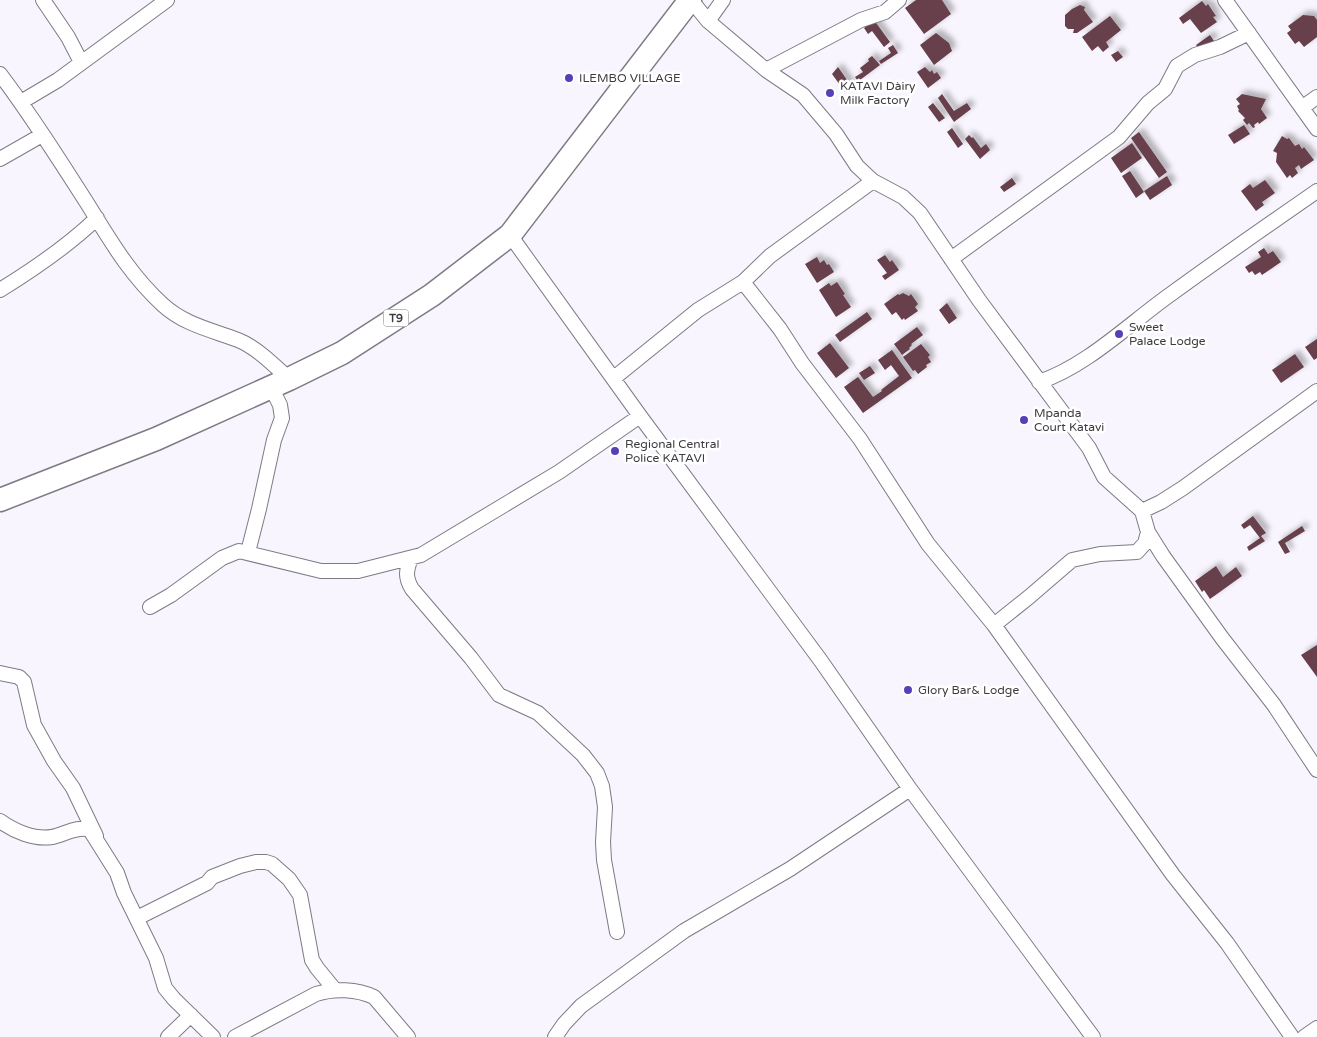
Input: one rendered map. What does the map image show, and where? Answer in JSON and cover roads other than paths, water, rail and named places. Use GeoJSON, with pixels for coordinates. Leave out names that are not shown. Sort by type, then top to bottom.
{"type":"FeatureCollection","features":[{"type":"Feature","properties":{"kind":"highway","name":"T9"},"geometry":{"type":"LineString","coordinates":[[0,500],[156,439],[280,383],[342,353],[432,295],[510,235],[690,0]]}},
{"type":"Feature","properties":{"kind":"street"},"geometry":{"type":"LineString","coordinates":[[43,0],[68,36],[81,62]]}},
{"type":"Feature","properties":{"kind":"street"},"geometry":{"type":"LineString","coordinates":[[21,102],[58,80],[167,0]]}},
{"type":"Feature","properties":{"kind":"street"},"geometry":{"type":"LineString","coordinates":[[690,0],[708,21],[766,70],[803,95],[836,134],[857,166],[873,182],[903,197],[920,213],[1039,382],[1089,448],[1104,477],[1142,511],[1148,532],[1163,556],[1222,638],[1274,705],[1317,770]]}},
{"type":"Feature","properties":{"kind":"street"},"geometry":{"type":"LineString","coordinates":[[708,21],[723,0]]}},
{"type":"Feature","properties":{"kind":"street"},"geometry":{"type":"LineString","coordinates":[[766,70],[861,20],[884,12],[899,0]]}},
{"type":"Feature","properties":{"kind":"street"},"geometry":{"type":"LineString","coordinates":[[1226,0],[1317,129]]}},
{"type":"Feature","properties":{"kind":"street"},"geometry":{"type":"LineString","coordinates":[[951,259],[1119,137],[1148,103],[1164,88],[1177,66],[1195,55],[1220,47],[1249,33]]}},
{"type":"Feature","properties":{"kind":"street"},"geometry":{"type":"LineString","coordinates":[[0,74],[21,102],[137,280],[165,306],[184,320],[207,330],[240,340],[269,360],[280,383],[282,418],[274,440],[248,552]]}},
{"type":"Feature","properties":{"kind":"street"},"geometry":{"type":"LineString","coordinates":[[1303,107],[1317,97]]}},
{"type":"Feature","properties":{"kind":"street"},"geometry":{"type":"LineString","coordinates":[[0,159],[42,135]]}},
{"type":"Feature","properties":{"kind":"street"},"geometry":{"type":"LineString","coordinates":[[614,378],[698,310],[743,282],[770,256],[873,182]]}},
{"type":"Feature","properties":{"kind":"street"},"geometry":{"type":"LineString","coordinates":[[1039,382],[1056,376],[1106,344],[1170,294],[1317,191]]}},
{"type":"Feature","properties":{"kind":"street"},"geometry":{"type":"LineString","coordinates":[[0,290],[60,249],[97,218]]}},
{"type":"Feature","properties":{"kind":"street"},"geometry":{"type":"LineString","coordinates":[[510,235],[640,416],[821,661],[910,790],[1093,1037]]}},
{"type":"Feature","properties":{"kind":"street"},"geometry":{"type":"LineString","coordinates":[[743,282],[780,329],[802,363],[860,439],[928,544],[994,624],[1168,868],[1227,943],[1292,1037]]}},
{"type":"Feature","properties":{"kind":"street"},"geometry":{"type":"LineString","coordinates":[[1142,511],[1184,488],[1317,391]]}},
{"type":"Feature","properties":{"kind":"street"},"geometry":{"type":"LineString","coordinates":[[150,607],[171,595],[222,558],[239,551],[321,571],[358,571],[421,555],[559,472],[640,416]]}},
{"type":"Feature","properties":{"kind":"street"},"geometry":{"type":"LineString","coordinates":[[994,624],[1024,602],[1072,560],[1100,554],[1137,552],[1145,543],[1148,532]]}},
{"type":"Feature","properties":{"kind":"street"},"geometry":{"type":"LineString","coordinates":[[411,558],[406,572],[407,580],[412,589],[466,652],[499,695],[538,713],[583,755],[597,773],[602,786],[605,807],[604,860],[617,932]]}},
{"type":"Feature","properties":{"kind":"street"},"geometry":{"type":"LineString","coordinates":[[0,673],[19,677],[24,682],[34,725],[54,762],[74,788],[98,841],[117,873],[124,893],[156,958],[164,988],[213,1037]]}},
{"type":"Feature","properties":{"kind":"street"},"geometry":{"type":"LineString","coordinates":[[555,1037],[581,1006],[684,931],[790,869],[910,790]]}},
{"type":"Feature","properties":{"kind":"street"},"geometry":{"type":"LineString","coordinates":[[0,821],[12,830],[37,837],[51,838],[87,828],[98,841]]}},
{"type":"Feature","properties":{"kind":"street"},"geometry":{"type":"LineString","coordinates":[[137,918],[207,884],[212,877],[219,874],[256,862],[272,864],[289,879],[300,895],[312,960],[335,990]]}},
{"type":"Feature","properties":{"kind":"street"},"geometry":{"type":"LineString","coordinates":[[235,1037],[316,994],[329,990],[352,991],[374,997],[408,1037]]}},
{"type":"Feature","properties":{"kind":"street"},"geometry":{"type":"LineString","coordinates":[[168,1037],[191,1015]]}},
{"type":"Feature","properties":{"kind":"street"},"geometry":{"type":"LineString","coordinates":[[1304,1037],[1317,1028]]}},
{"type":"Feature","properties":{"kind":"place","name":"ILEMBO VILLAGE"},"geometry":{"type":"Point","coordinates":[569,78]}},
{"type":"Feature","properties":{"kind":"place","name":"KATAVI Dàiry Milk Factory"},"geometry":{"type":"Point","coordinates":[830,93]}},
{"type":"Feature","properties":{"kind":"place","name":"Sweet Palace Lodge"},"geometry":{"type":"Point","coordinates":[1119,334]}},
{"type":"Feature","properties":{"kind":"place","name":"Mpanda Court Katavi"},"geometry":{"type":"Point","coordinates":[1024,420]}},
{"type":"Feature","properties":{"kind":"place","name":"Regional Central Police KATAVI"},"geometry":{"type":"Point","coordinates":[615,451]}},
{"type":"Feature","properties":{"kind":"place","name":"Glory Bar& Lodge"},"geometry":{"type":"Point","coordinates":[908,690]}}]}
